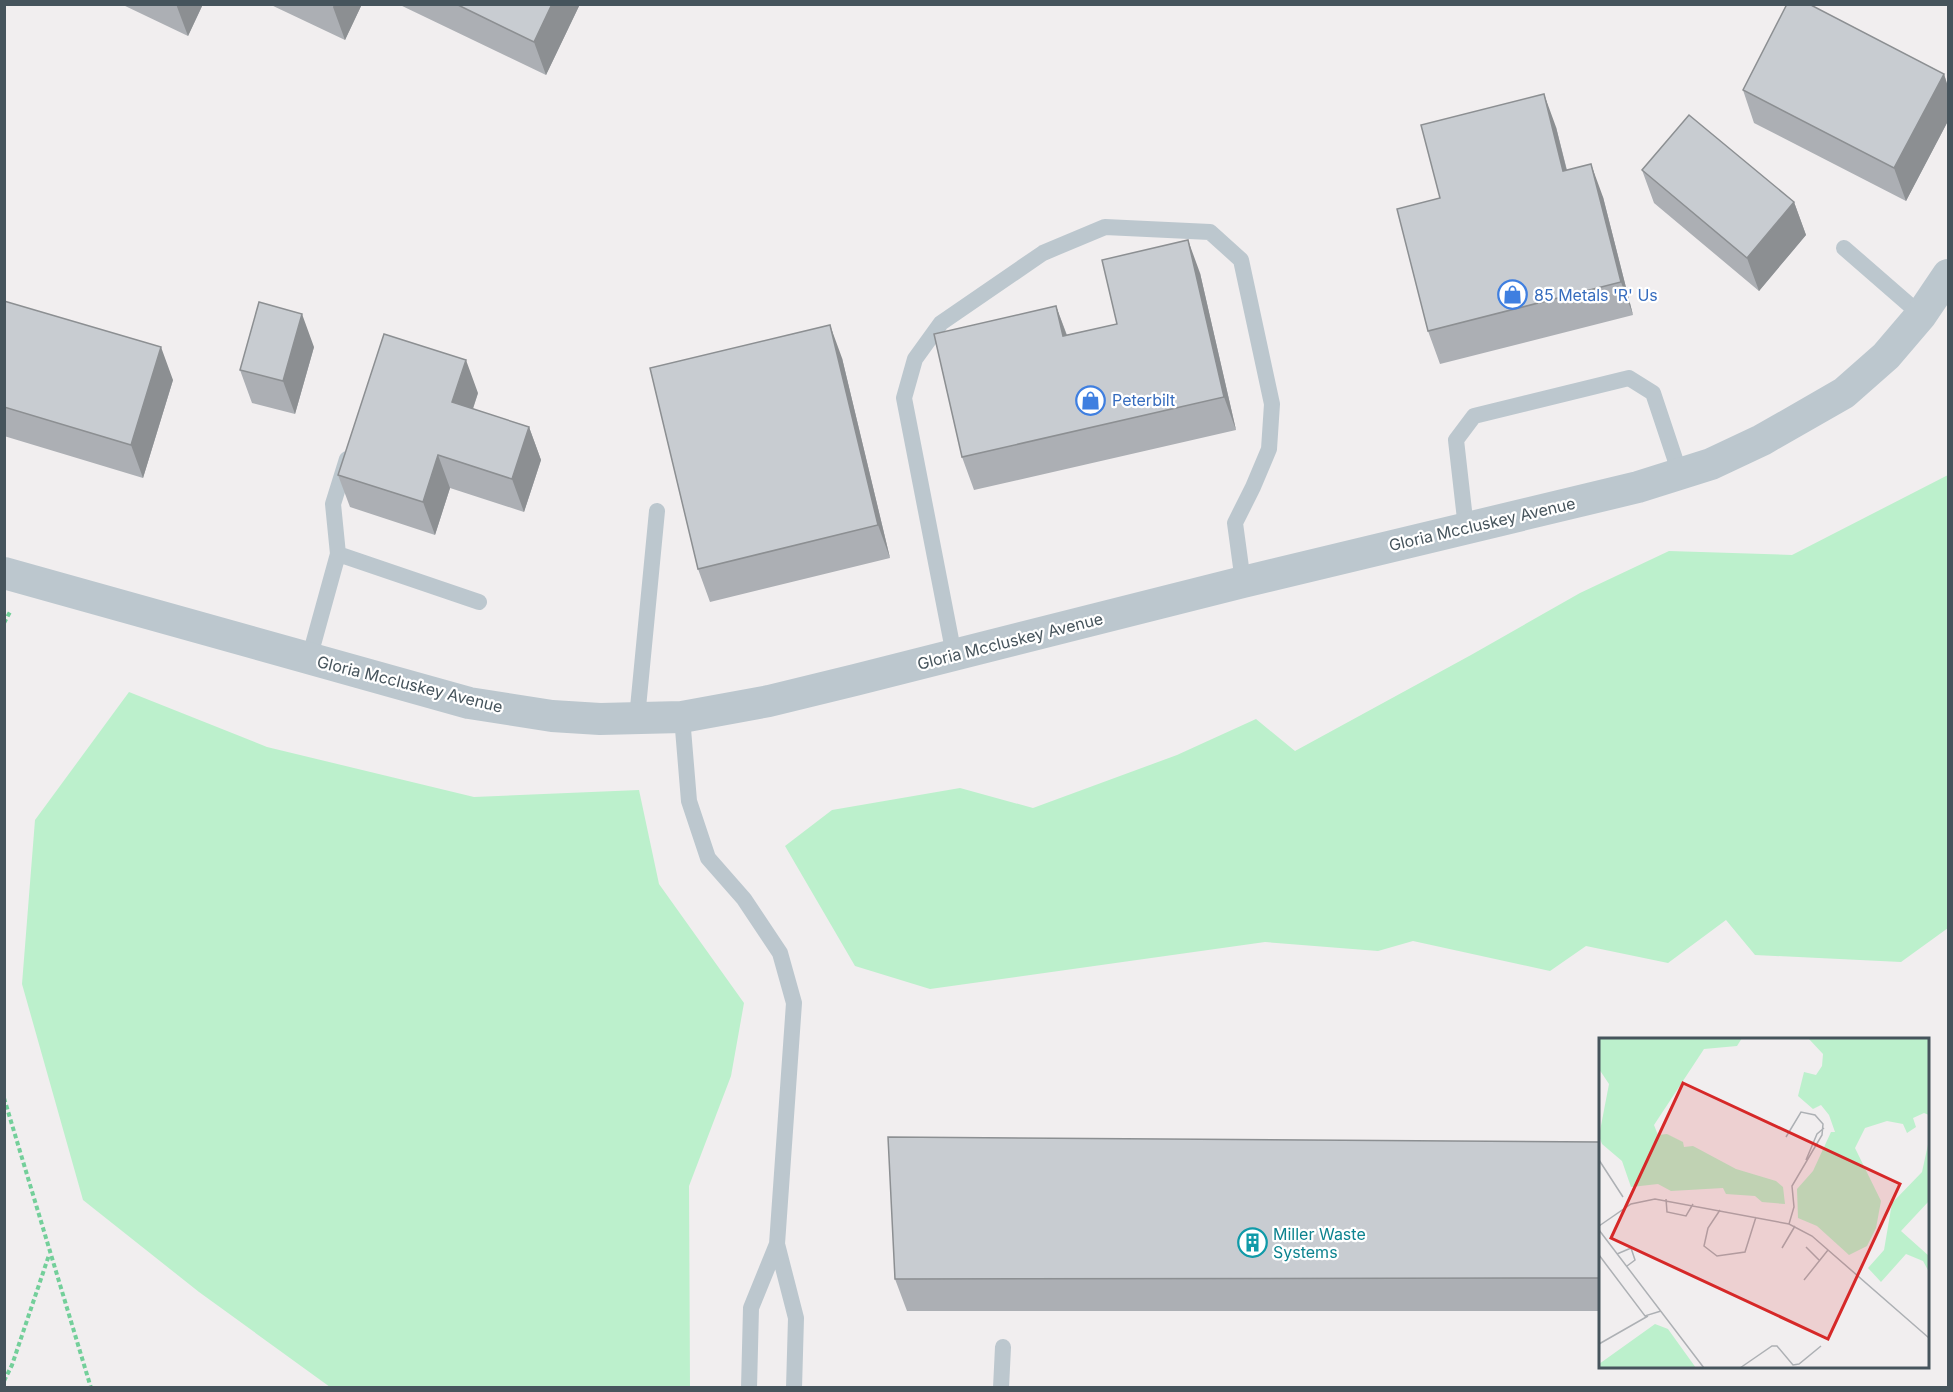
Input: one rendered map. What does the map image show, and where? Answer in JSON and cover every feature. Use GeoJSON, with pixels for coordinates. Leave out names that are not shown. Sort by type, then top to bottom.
{"type":"FeatureCollection","features":[{"type":"Feature","properties":{"kind":"street","name":"Gloria Mccluskey Avenue"},"geometry":{"type":"LineString","coordinates":[[4,573],[470,703],[552,716],[600,719],[682,717],[770,701],[1243,582],[1638,487],[1711,464],[1762,440],[1844,393],[1886,356],[1921,315],[1948,275]]}},
{"type":"Feature","properties":{"kind":"lane"},"geometry":{"type":"LineString","coordinates":[[954,655],[904,398],[915,359],[941,323],[1043,253],[1104,227],[1210,232],[1241,260],[1272,404],[1269,449],[1235,523],[1243,582]]}},
{"type":"Feature","properties":{"kind":"lane"},"geometry":{"type":"LineString","coordinates":[[1844,248],[1921,315]]}},
{"type":"Feature","properties":{"kind":"lane"},"geometry":{"type":"LineString","coordinates":[[1466,528],[1456,440],[1474,416],[1629,378],[1653,393],[1680,474]]}},
{"type":"Feature","properties":{"kind":"lane"},"geometry":{"type":"LineString","coordinates":[[309,659],[338,554],[333,504],[353,440]]}},
{"type":"Feature","properties":{"kind":"lane"},"geometry":{"type":"LineString","coordinates":[[637,718],[657,511]]}},
{"type":"Feature","properties":{"kind":"lane"},"geometry":{"type":"LineString","coordinates":[[338,554],[479,602]]}},
{"type":"Feature","properties":{"kind":"lane"},"geometry":{"type":"LineString","coordinates":[[682,717],[689,801],[708,858],[744,899],[780,953],[794,1004],[777,1244],[751,1308],[748,1388]]}},
{"type":"Feature","properties":{"kind":"lane"},"geometry":{"type":"LineString","coordinates":[[777,1244],[796,1318],[794,1388]]}},
{"type":"Feature","properties":{"kind":"lane"},"geometry":{"type":"LineString","coordinates":[[1001,1388],[1003,1347]]}},
{"type":"Feature","properties":{"kind":"path"},"geometry":{"type":"LineString","coordinates":[[4,1098],[91,1388]]}},
{"type":"Feature","properties":{"kind":"path"},"geometry":{"type":"LineString","coordinates":[[4,1382],[12,1365],[50,1253]]}},
{"type":"Feature","properties":{"kind":"green space"},"geometry":{"type":"Polygon","coordinates":[[[1948,475],[1948,928],[1901,962],[1755,955],[1726,920],[1668,963],[1586,946],[1550,971],[1413,941],[1378,951],[1265,942],[930,989],[855,966],[785,846],[832,810],[960,788],[1033,808],[1177,755],[1256,719],[1295,751],[1580,593],[1669,551],[1792,555],[1948,475]]]}},
{"type":"Feature","properties":{"kind":"green space"},"geometry":{"type":"Polygon","coordinates":[[[129,692],[267,747],[474,797],[639,790],[659,884],[744,1003],[731,1076],[689,1186],[690,1387],[330,1387],[199,1292],[83,1200],[22,984],[35,820],[129,692]]]}},
{"type":"Feature","properties":{"kind":"building"},"geometry":{"type":"Polygon","coordinates":[[[456,4],[552,4],[534,42],[456,4]]]}},
{"type":"Feature","properties":{"kind":"building"},"geometry":{"type":"Polygon","coordinates":[[[1787,4],[1809,4],[1944,74],[1894,168],[1743,90],[1787,4]]]}},
{"type":"Feature","properties":{"kind":"building"},"geometry":{"type":"Polygon","coordinates":[[[1544,94],[1563,171],[1591,164],[1621,282],[1428,331],[1397,209],[1440,198],[1421,125],[1544,94]]]}},
{"type":"Feature","properties":{"kind":"building"},"geometry":{"type":"Polygon","coordinates":[[[1689,115],[1794,202],[1747,258],[1642,170],[1689,115]]]}},
{"type":"Feature","properties":{"kind":"building","name":"Peterbilt"},"geometry":{"type":"Polygon","coordinates":[[[1188,240],[1224,397],[962,457],[934,334],[1056,306],[1063,336],[1117,324],[1102,260],[1188,240]]]}},
{"type":"Feature","properties":{"kind":"building"},"geometry":{"type":"Polygon","coordinates":[[[4,301],[161,347],[131,445],[4,407],[4,301]]]}},
{"type":"Feature","properties":{"kind":"building"},"geometry":{"type":"Polygon","coordinates":[[[259,302],[302,314],[283,381],[240,370],[259,302]]]}},
{"type":"Feature","properties":{"kind":"building"},"geometry":{"type":"Polygon","coordinates":[[[830,325],[878,525],[698,569],[650,368],[830,325]]]}},
{"type":"Feature","properties":{"kind":"building"},"geometry":{"type":"Polygon","coordinates":[[[384,334],[466,360],[452,402],[529,427],[512,479],[438,455],[423,502],[338,475],[384,334]]]}},
{"type":"Feature","properties":{"kind":"building","name":"Miller Waste Systems"},"geometry":{"type":"Polygon","coordinates":[[[888,1137],[1599,1142],[1599,1278],[895,1279],[888,1137]]]}},
{"type":"Feature","properties":{"kind":"place","name":"85 Metals 'R' Us"},"geometry":{"type":"Point","coordinates":[1513,295]}},
{"type":"Feature","properties":{"kind":"place","name":"Peterbilt"},"geometry":{"type":"Point","coordinates":[1091,400]}},
{"type":"Feature","properties":{"kind":"place","name":"Miller Waste Systems"},"geometry":{"type":"Point","coordinates":[1252,1243]}}]}
